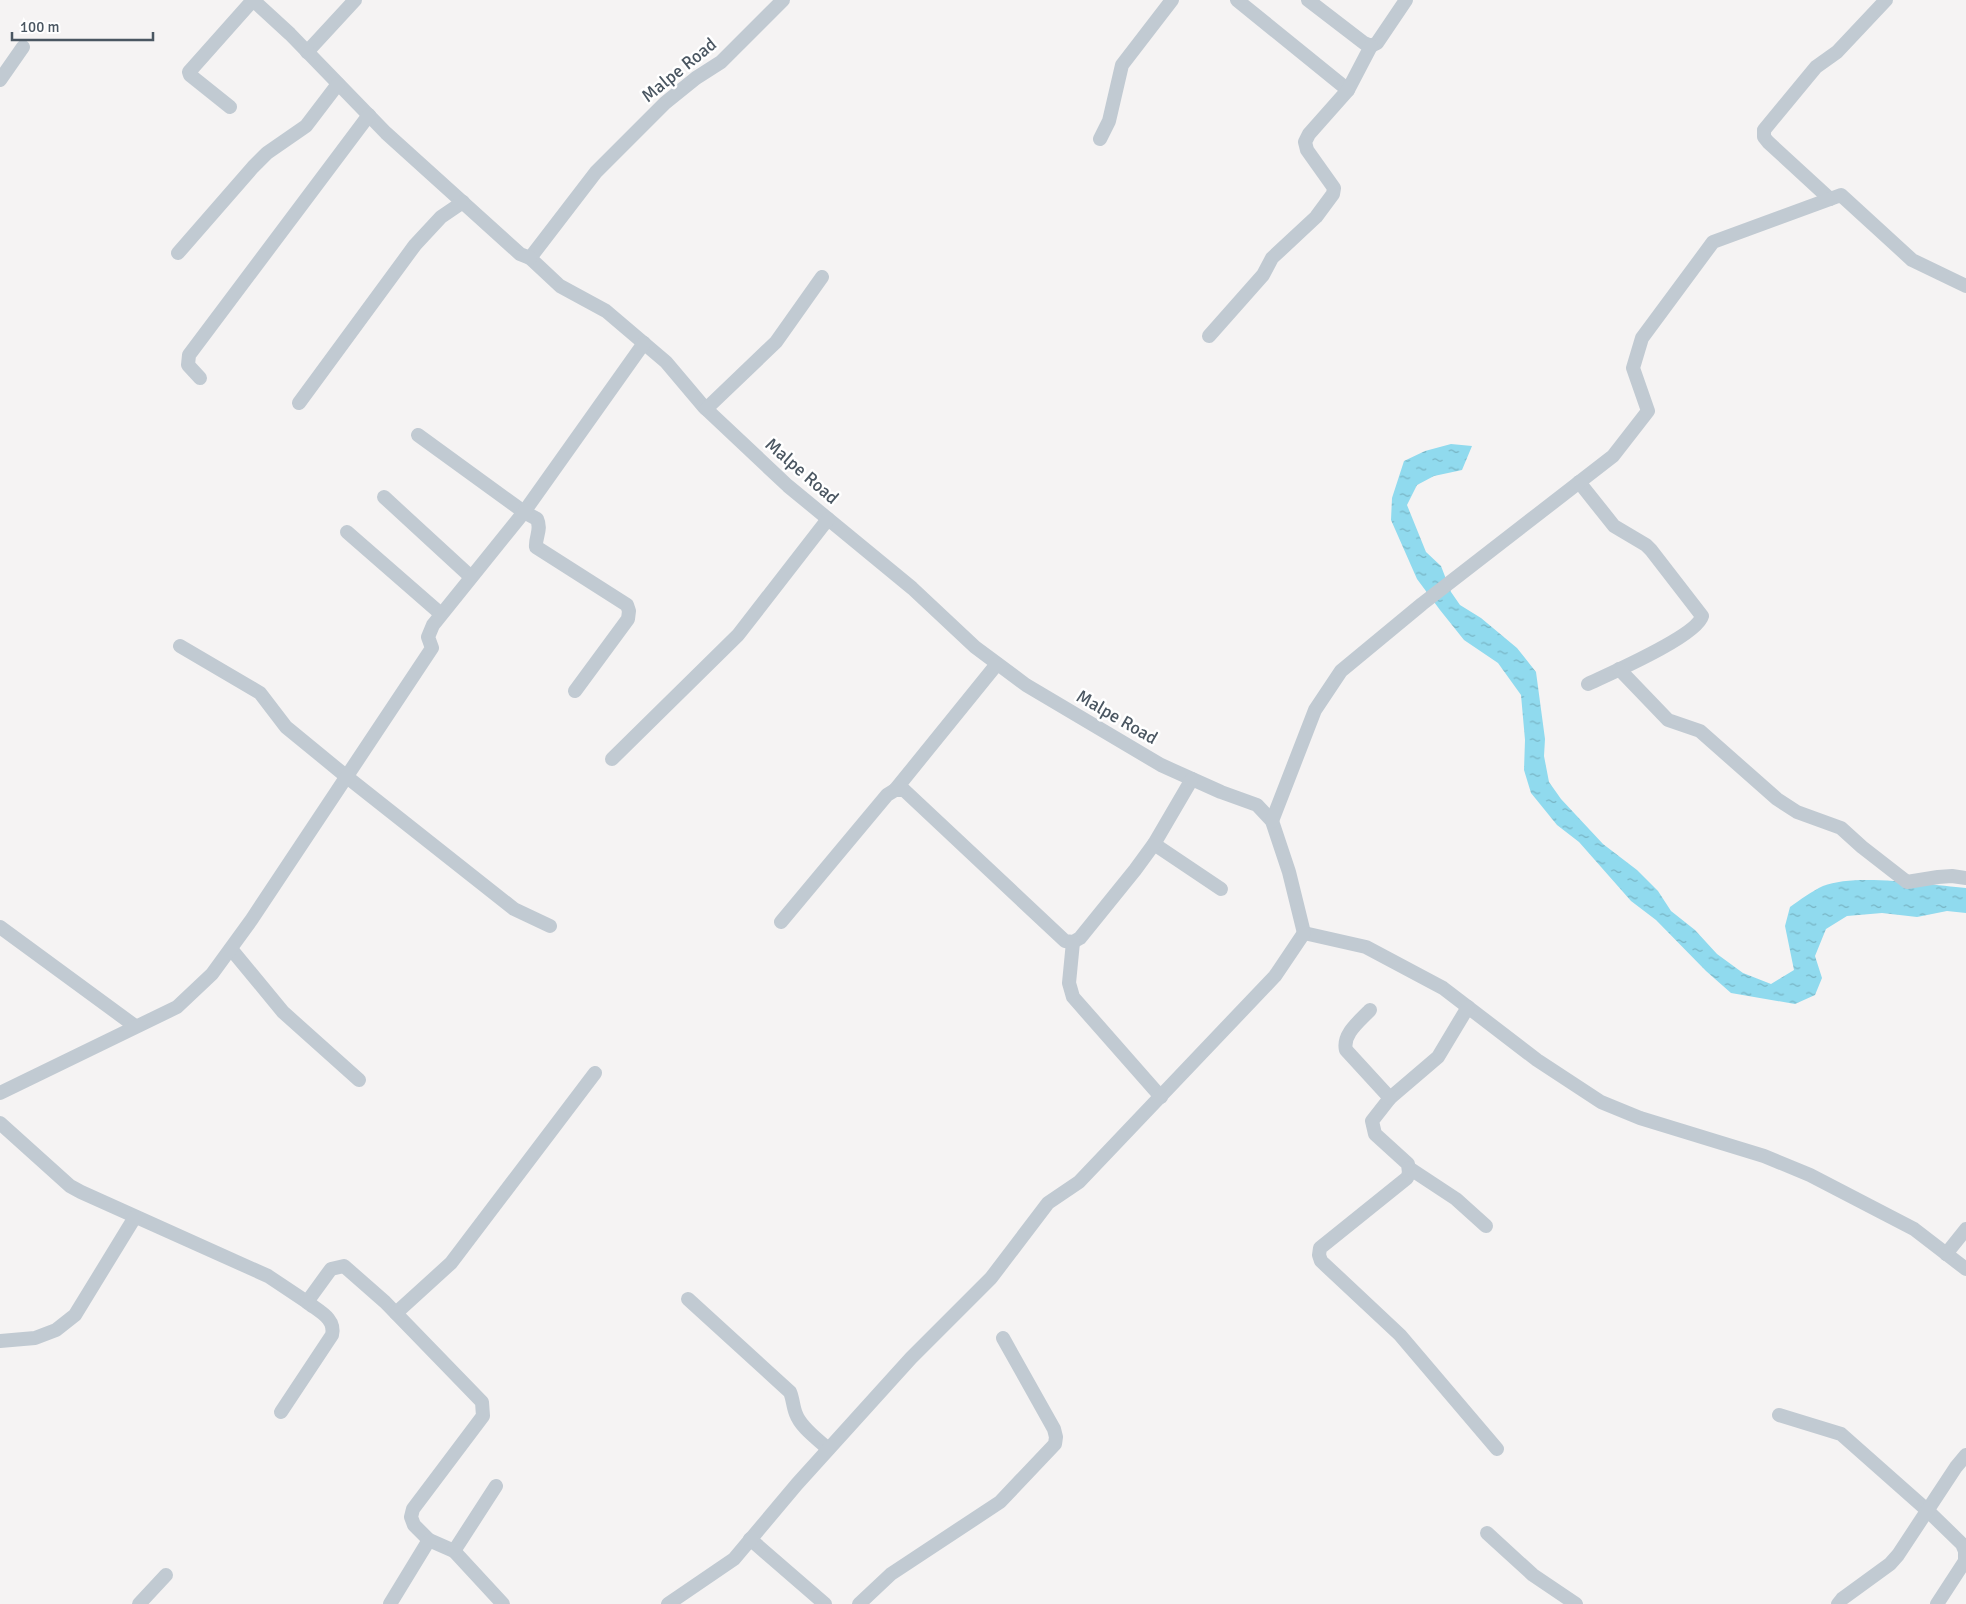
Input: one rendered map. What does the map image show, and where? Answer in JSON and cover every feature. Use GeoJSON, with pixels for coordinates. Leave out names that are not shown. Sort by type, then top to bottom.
{"type":"FeatureCollection","features":[{"type":"Feature","properties":{"kind":"street"},"geometry":{"type":"LineString","coordinates":[[230,107],[190,75],[189,72],[253,0],[369,115],[462,202],[520,254],[530,258]]}},
{"type":"Feature","properties":{"kind":"street"},"geometry":{"type":"LineString","coordinates":[[307,52],[355,0]]}},
{"type":"Feature","properties":{"kind":"street","name":"Malpe Road"},"geometry":{"type":"LineString","coordinates":[[783,0],[721,62],[696,78],[665,103],[596,172],[530,258],[560,286],[606,311],[666,362],[706,409],[788,486],[912,588],[975,647],[997,664],[1026,685],[1161,765],[1221,792],[1257,805],[1272,822],[1288,872],[1304,933]]}},
{"type":"Feature","properties":{"kind":"street"},"geometry":{"type":"LineString","coordinates":[[1100,138],[1109,121],[1122,65],[1172,0]]}},
{"type":"Feature","properties":{"kind":"street"},"geometry":{"type":"LineString","coordinates":[[1237,0],[1348,90]]}},
{"type":"Feature","properties":{"kind":"street"},"geometry":{"type":"LineString","coordinates":[[1308,0],[1364,43],[1371,46]]}},
{"type":"Feature","properties":{"kind":"street"},"geometry":{"type":"LineString","coordinates":[[1209,336],[1263,275],[1272,258],[1316,217],[1332,194],[1334,188],[1307,150],[1305,142],[1308,134],[1348,90],[1371,46],[1377,43],[1406,0]]}},
{"type":"Feature","properties":{"kind":"street"},"geometry":{"type":"LineString","coordinates":[[1830,199],[1768,142],[1764,137],[1764,130],[1816,68],[1837,52],[1886,0]]}},
{"type":"Feature","properties":{"kind":"street"},"geometry":{"type":"LineString","coordinates":[[0,80],[23,47]]}},
{"type":"Feature","properties":{"kind":"street"},"geometry":{"type":"LineString","coordinates":[[178,253],[253,166],[267,153],[306,126],[338,84]]}},
{"type":"Feature","properties":{"kind":"street"},"geometry":{"type":"LineString","coordinates":[[200,378],[188,365],[189,355],[369,115]]}},
{"type":"Feature","properties":{"kind":"street"},"geometry":{"type":"LineString","coordinates":[[1272,822],[1315,710],[1341,671],[1422,604],[1613,456],[1648,412],[1633,368],[1642,338],[1713,242],[1841,195],[1912,260],[1966,286]]}},
{"type":"Feature","properties":{"kind":"street"},"geometry":{"type":"LineString","coordinates":[[300,403],[415,245],[441,217],[462,202]]}},
{"type":"Feature","properties":{"kind":"street"},"geometry":{"type":"LineString","coordinates":[[706,409],[776,342],[822,277]]}},
{"type":"Feature","properties":{"kind":"street"},"geometry":{"type":"LineString","coordinates":[[0,1093],[134,1026],[177,1007],[212,974],[231,949],[432,648],[428,637],[433,625],[524,512],[644,343]]}},
{"type":"Feature","properties":{"kind":"street"},"geometry":{"type":"LineString","coordinates":[[418,435],[524,512],[537,519],[540,529],[535,541],[536,547],[627,605],[629,611],[628,619],[575,691]]}},
{"type":"Feature","properties":{"kind":"street"},"geometry":{"type":"LineString","coordinates":[[1579,482],[1614,526],[1651,550],[1702,616],[1698,624],[1658,650],[1588,684]]}},
{"type":"Feature","properties":{"kind":"street"},"geometry":{"type":"LineString","coordinates":[[384,497],[471,577]]}},
{"type":"Feature","properties":{"kind":"street"},"geometry":{"type":"LineString","coordinates":[[612,759],[738,635],[828,519]]}},
{"type":"Feature","properties":{"kind":"street"},"geometry":{"type":"LineString","coordinates":[[347,532],[441,614]]}},
{"type":"Feature","properties":{"kind":"street"},"geometry":{"type":"LineString","coordinates":[[180,646],[260,694],[282,723],[347,777],[514,908],[550,926]]}},
{"type":"Feature","properties":{"kind":"street"},"geometry":{"type":"LineString","coordinates":[[780,922],[887,795],[894,790],[997,664]]}},
{"type":"Feature","properties":{"kind":"street"},"geometry":{"type":"LineString","coordinates":[[1619,669],[1671,722],[1700,731],[1777,799],[1797,812],[1841,828],[1862,847],[1908,882],[1938,877],[1966,878]]}},
{"type":"Feature","properties":{"kind":"street"},"geometry":{"type":"LineString","coordinates":[[894,790],[904,790],[1065,941],[1074,942],[1080,938],[1154,844],[1192,779]]}},
{"type":"Feature","properties":{"kind":"street"},"geometry":{"type":"LineString","coordinates":[[1154,844],[1221,889]]}},
{"type":"Feature","properties":{"kind":"street"},"geometry":{"type":"LineString","coordinates":[[0,927],[134,1026]]}},
{"type":"Feature","properties":{"kind":"street"},"geometry":{"type":"LineString","coordinates":[[668,1604],[734,1559],[828,1449],[911,1358],[991,1278],[1048,1203],[1079,1182],[1275,976],[1304,933],[1366,947],[1443,988],[1538,1060],[1601,1102],[1640,1118],[1764,1156],[1810,1175],[1914,1229],[1966,1269]]}},
{"type":"Feature","properties":{"kind":"street"},"geometry":{"type":"LineString","coordinates":[[1074,942],[1069,983],[1073,997],[1161,1097]]}},
{"type":"Feature","properties":{"kind":"street"},"geometry":{"type":"LineString","coordinates":[[231,949],[283,1012],[360,1080]]}},
{"type":"Feature","properties":{"kind":"street"},"geometry":{"type":"LineString","coordinates":[[1468,1007],[1438,1056],[1390,1098],[1376,1114],[1372,1121],[1372,1127],[1375,1134],[1408,1164],[1409,1168],[1456,1199],[1486,1226]]}},
{"type":"Feature","properties":{"kind":"street"},"geometry":{"type":"LineString","coordinates":[[1370,1010],[1346,1036],[1344,1043],[1346,1050],[1390,1098]]}},
{"type":"Feature","properties":{"kind":"street"},"geometry":{"type":"LineString","coordinates":[[396,1313],[451,1262],[595,1073]]}},
{"type":"Feature","properties":{"kind":"street"},"geometry":{"type":"LineString","coordinates":[[0,1123],[70,1186],[268,1276],[331,1321],[332,1335],[281,1412]]}},
{"type":"Feature","properties":{"kind":"street"},"geometry":{"type":"LineString","coordinates":[[1409,1168],[1407,1178],[1320,1248],[1319,1255],[1321,1261],[1400,1335],[1497,1449]]}},
{"type":"Feature","properties":{"kind":"street"},"geometry":{"type":"LineString","coordinates":[[0,1341],[35,1338],[56,1330],[75,1315],[135,1217]]}},
{"type":"Feature","properties":{"kind":"street"},"geometry":{"type":"LineString","coordinates":[[1946,1254],[1966,1229]]}},
{"type":"Feature","properties":{"kind":"street"},"geometry":{"type":"LineString","coordinates":[[306,1302],[332,1269],[344,1266],[396,1313],[482,1402],[483,1416],[413,1509],[411,1517],[414,1524],[430,1540],[454,1551],[503,1604]]}},
{"type":"Feature","properties":{"kind":"street"},"geometry":{"type":"LineString","coordinates":[[688,1299],[790,1392],[796,1414],[802,1423],[828,1449]]}},
{"type":"Feature","properties":{"kind":"street"},"geometry":{"type":"LineString","coordinates":[[859,1604],[891,1574],[1000,1502],[1055,1444],[1054,1429],[1003,1338]]}},
{"type":"Feature","properties":{"kind":"street"},"geometry":{"type":"LineString","coordinates":[[1779,1415],[1841,1434],[1928,1510],[1962,1544],[1965,1551],[1965,1561],[1937,1604]]}},
{"type":"Feature","properties":{"kind":"street"},"geometry":{"type":"LineString","coordinates":[[1838,1604],[1842,1599],[1890,1564],[1898,1555],[1966,1455]]}},
{"type":"Feature","properties":{"kind":"street"},"geometry":{"type":"LineString","coordinates":[[454,1551],[496,1486]]}},
{"type":"Feature","properties":{"kind":"street"},"geometry":{"type":"LineString","coordinates":[[1487,1532],[1533,1575],[1576,1604]]}},
{"type":"Feature","properties":{"kind":"street"},"geometry":{"type":"LineString","coordinates":[[750,1539],[825,1604]]}},
{"type":"Feature","properties":{"kind":"street"},"geometry":{"type":"LineString","coordinates":[[390,1604],[430,1540]]}},
{"type":"Feature","properties":{"kind":"street"},"geometry":{"type":"LineString","coordinates":[[139,1604],[166,1575]]}},
{"type":"Feature","properties":{"kind":"water"},"geometry":{"type":"Polygon","coordinates":[[[1451,444],[1472,446],[1462,470],[1434,476],[1417,485],[1407,505],[1426,552],[1441,566],[1451,592],[1460,605],[1481,618],[1517,648],[1536,672],[1545,739],[1544,756],[1549,782],[1561,799],[1603,844],[1637,870],[1658,891],[1671,911],[1695,930],[1717,954],[1743,973],[1771,984],[1794,970],[1785,926],[1790,907],[1819,888],[1837,882],[1873,880],[1966,888],[1966,913],[1947,911],[1917,917],[1882,913],[1847,916],[1826,929],[1815,956],[1822,978],[1815,995],[1795,1004],[1731,993],[1706,971],[1656,920],[1631,901],[1579,842],[1557,825],[1531,793],[1524,770],[1525,740],[1521,695],[1498,663],[1464,640],[1417,579],[1391,520],[1392,498],[1404,461],[1425,451],[1451,444]]]}}]}
